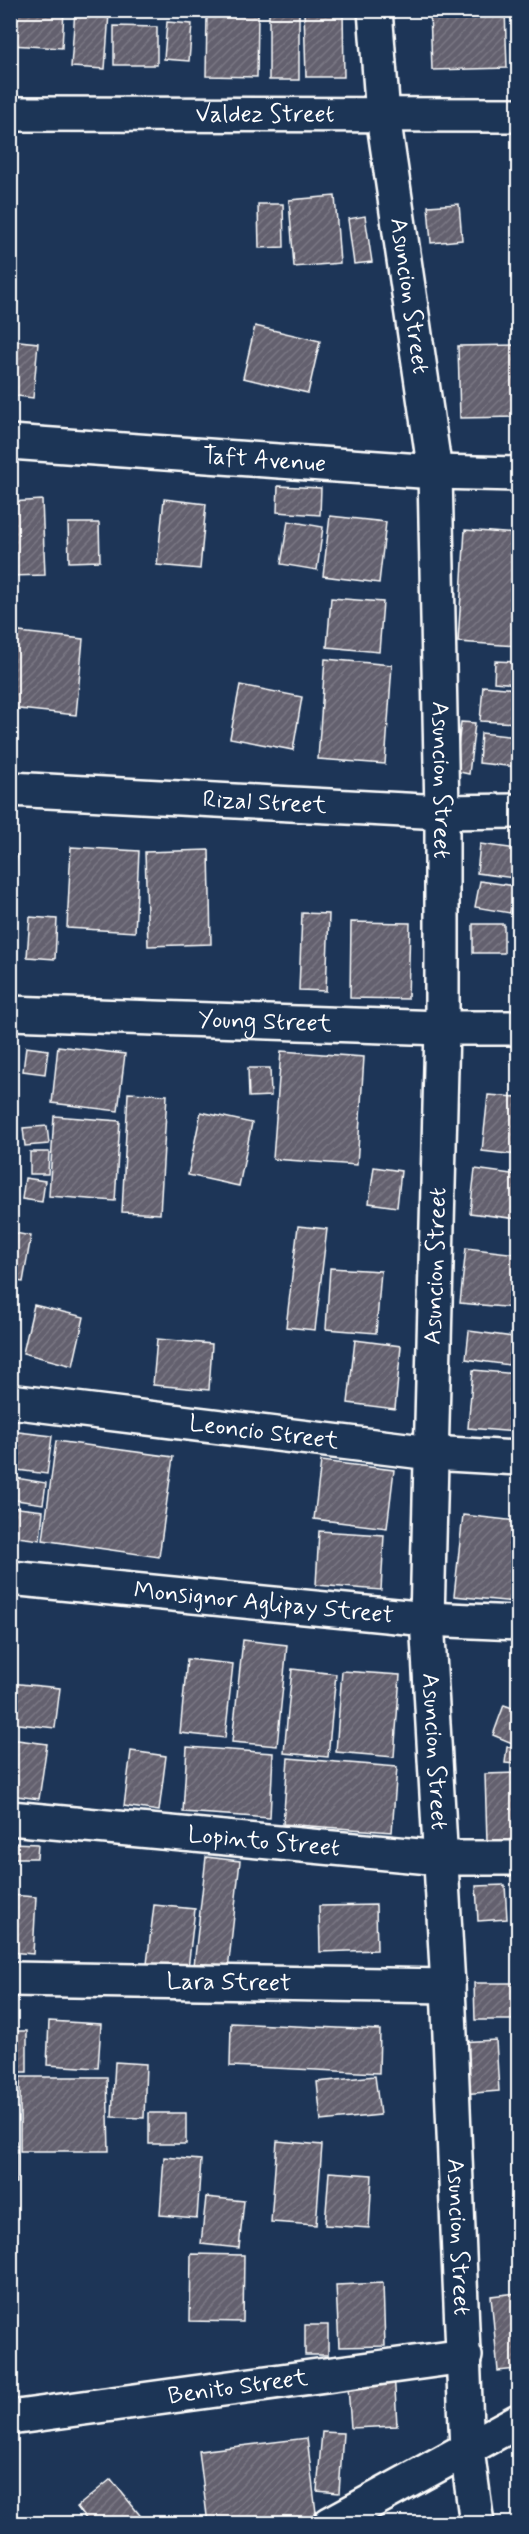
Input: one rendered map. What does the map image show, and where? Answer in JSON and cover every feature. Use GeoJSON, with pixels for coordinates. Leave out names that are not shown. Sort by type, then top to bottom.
{"type":"FeatureCollection","features":[{"type":"Feature","properties":{"kind":"street","name":"Asuncion Street"},"geometry":{"type":"LineString","coordinates":[[375,10],[383,116],[435,472],[442,812],[442,1028],[427,1619],[465,2356],[467,2450],[477,2523]]}},
{"type":"Feature","properties":{"kind":"street","name":"Valdez Street"},"geometry":{"type":"LineString","coordinates":[[10,114],[519,115]]}},
{"type":"Feature","properties":{"kind":"street","name":"Taft Avenue"},"geometry":{"type":"LineString","coordinates":[[10,442],[435,472],[519,474]]}},
{"type":"Feature","properties":{"kind":"street","name":"Rizal Street"},"geometry":{"type":"LineString","coordinates":[[10,789],[442,812],[519,811]]}},
{"type":"Feature","properties":{"kind":"street","name":"Young Street"},"geometry":{"type":"LineString","coordinates":[[10,1013],[442,1028],[519,1028]]}},
{"type":"Feature","properties":{"kind":"street","name":"Leoncio Street"},"geometry":{"type":"LineString","coordinates":[[10,1401],[431,1453],[519,1458]]}},
{"type":"Feature","properties":{"kind":"street","name":"Monsignor Aglipay Street"},"geometry":{"type":"LineString","coordinates":[[10,1578],[427,1619],[519,1623]]}},
{"type":"Feature","properties":{"kind":"street","name":"Lopinto Street"},"geometry":{"type":"LineString","coordinates":[[10,1818],[441,1858],[519,1858]]}},
{"type":"Feature","properties":{"kind":"street","name":"Lara Street"},"geometry":{"type":"LineString","coordinates":[[10,1979],[447,1986]]}},
{"type":"Feature","properties":{"kind":"street","name":"Benito Street"},"geometry":{"type":"LineString","coordinates":[[10,2418],[465,2356]]}},
{"type":"Feature","properties":{"kind":"street"},"geometry":{"type":"LineString","coordinates":[[330,2523],[519,2421]]}},
{"type":"Feature","properties":{"kind":"building"},"geometry":{"type":"Polygon","coordinates":[[[10,10],[64,10],[62,48],[10,45],[10,10]]]}},
{"type":"Feature","properties":{"kind":"building"},"geometry":{"type":"Polygon","coordinates":[[[75,10],[109,13],[105,69],[71,67],[75,10]]]}},
{"type":"Feature","properties":{"kind":"building"},"geometry":{"type":"Polygon","coordinates":[[[269,10],[299,10],[299,80],[269,80],[269,10]]]}},
{"type":"Feature","properties":{"kind":"building"},"geometry":{"type":"Polygon","coordinates":[[[304,10],[343,10],[344,77],[306,77],[304,10]]]}},
{"type":"Feature","properties":{"kind":"building"},"geometry":{"type":"Polygon","coordinates":[[[430,10],[505,10],[507,68],[432,70],[430,10]]]}},
{"type":"Feature","properties":{"kind":"building"},"geometry":{"type":"Polygon","coordinates":[[[207,14],[258,15],[257,77],[206,76],[207,14]]]}},
{"type":"Feature","properties":{"kind":"building"},"geometry":{"type":"Polygon","coordinates":[[[167,22],[192,24],[189,61],[164,59],[167,22]]]}},
{"type":"Feature","properties":{"kind":"building"},"geometry":{"type":"Polygon","coordinates":[[[114,26],[157,27],[157,65],[114,65],[114,26]]]}},
{"type":"Feature","properties":{"kind":"building"},"geometry":{"type":"Polygon","coordinates":[[[335,196],[340,263],[294,267],[289,200],[335,196]]]}},
{"type":"Feature","properties":{"kind":"building"},"geometry":{"type":"Polygon","coordinates":[[[258,204],[283,204],[284,247],[259,248],[258,204]]]}},
{"type":"Feature","properties":{"kind":"building"},"geometry":{"type":"Polygon","coordinates":[[[459,204],[462,240],[431,243],[428,206],[459,204]]]}},
{"type":"Feature","properties":{"kind":"building"},"geometry":{"type":"Polygon","coordinates":[[[365,216],[372,262],[354,264],[348,219],[365,216]]]}},
{"type":"Feature","properties":{"kind":"building"},"geometry":{"type":"Polygon","coordinates":[[[255,326],[320,341],[308,393],[243,378],[255,326]]]}},
{"type":"Feature","properties":{"kind":"building"},"geometry":{"type":"Polygon","coordinates":[[[10,340],[38,343],[33,398],[10,395],[10,340]]]}},
{"type":"Feature","properties":{"kind":"building"},"geometry":{"type":"Polygon","coordinates":[[[518,345],[518,417],[460,418],[458,346],[518,345]]]}},
{"type":"Feature","properties":{"kind":"building"},"geometry":{"type":"Polygon","coordinates":[[[278,486],[321,488],[320,515],[277,512],[278,486]]]}},
{"type":"Feature","properties":{"kind":"building"},"geometry":{"type":"Polygon","coordinates":[[[164,499],[206,504],[200,569],[157,565],[164,499]]]}},
{"type":"Feature","properties":{"kind":"building"},"geometry":{"type":"Polygon","coordinates":[[[42,500],[45,575],[10,576],[10,502],[42,500]]]}},
{"type":"Feature","properties":{"kind":"building"},"geometry":{"type":"Polygon","coordinates":[[[330,516],[386,522],[379,583],[323,576],[330,516]]]}},
{"type":"Feature","properties":{"kind":"building"},"geometry":{"type":"Polygon","coordinates":[[[288,521],[323,527],[317,570],[281,564],[288,521]]]}},
{"type":"Feature","properties":{"kind":"building"},"geometry":{"type":"Polygon","coordinates":[[[68,523],[99,523],[100,561],[69,562],[68,523]]]}},
{"type":"Feature","properties":{"kind":"building"},"geometry":{"type":"Polygon","coordinates":[[[465,530],[518,534],[518,646],[458,642],[465,530]]]}},
{"type":"Feature","properties":{"kind":"building"},"geometry":{"type":"Polygon","coordinates":[[[331,598],[383,602],[379,652],[327,647],[331,598]]]}},
{"type":"Feature","properties":{"kind":"building"},"geometry":{"type":"Polygon","coordinates":[[[10,631],[83,639],[76,715],[10,708],[10,631]]]}},
{"type":"Feature","properties":{"kind":"building"},"geometry":{"type":"Polygon","coordinates":[[[325,659],[392,665],[385,764],[318,759],[325,659]]]}},
{"type":"Feature","properties":{"kind":"building"},"geometry":{"type":"Polygon","coordinates":[[[495,661],[518,662],[518,684],[494,682],[495,661]]]}},
{"type":"Feature","properties":{"kind":"building"},"geometry":{"type":"Polygon","coordinates":[[[240,685],[302,697],[293,750],[230,738],[240,685]]]}},
{"type":"Feature","properties":{"kind":"building"},"geometry":{"type":"Polygon","coordinates":[[[483,686],[518,689],[518,723],[480,721],[483,686]]]}},
{"type":"Feature","properties":{"kind":"building"},"geometry":{"type":"Polygon","coordinates":[[[461,722],[475,723],[469,774],[455,771],[461,722]]]}},
{"type":"Feature","properties":{"kind":"building"},"geometry":{"type":"Polygon","coordinates":[[[481,733],[518,737],[518,767],[479,763],[481,733]]]}},
{"type":"Feature","properties":{"kind":"building"},"geometry":{"type":"Polygon","coordinates":[[[480,844],[517,849],[514,878],[477,873],[480,844]]]}},
{"type":"Feature","properties":{"kind":"building"},"geometry":{"type":"Polygon","coordinates":[[[71,847],[139,851],[135,932],[67,928],[71,847]]]}},
{"type":"Feature","properties":{"kind":"building"},"geometry":{"type":"Polygon","coordinates":[[[209,850],[211,944],[148,946],[145,852],[209,850]]]}},
{"type":"Feature","properties":{"kind":"building"},"geometry":{"type":"Polygon","coordinates":[[[10,854],[17,855],[10,924],[10,854]]]}},
{"type":"Feature","properties":{"kind":"building"},"geometry":{"type":"Polygon","coordinates":[[[480,881],[515,886],[510,913],[475,907],[480,881]]]}},
{"type":"Feature","properties":{"kind":"building"},"geometry":{"type":"Polygon","coordinates":[[[302,913],[329,914],[326,991],[299,990],[302,913]]]}},
{"type":"Feature","properties":{"kind":"building"},"geometry":{"type":"Polygon","coordinates":[[[30,917],[57,919],[55,959],[27,957],[30,917]]]}},
{"type":"Feature","properties":{"kind":"building"},"geometry":{"type":"Polygon","coordinates":[[[351,922],[410,923],[408,999],[350,998],[351,922]]]}},
{"type":"Feature","properties":{"kind":"building"},"geometry":{"type":"Polygon","coordinates":[[[473,924],[504,924],[504,953],[473,953],[473,924]]]}},
{"type":"Feature","properties":{"kind":"building"},"geometry":{"type":"Polygon","coordinates":[[[58,1046],[125,1054],[118,1111],[52,1103],[58,1046]]]}},
{"type":"Feature","properties":{"kind":"building"},"geometry":{"type":"Polygon","coordinates":[[[26,1047],[48,1050],[45,1074],[23,1071],[26,1047]]]}},
{"type":"Feature","properties":{"kind":"building"},"geometry":{"type":"Polygon","coordinates":[[[281,1051],[364,1057],[357,1165],[273,1159],[281,1051]]]}},
{"type":"Feature","properties":{"kind":"building"},"geometry":{"type":"Polygon","coordinates":[[[248,1068],[270,1068],[271,1096],[249,1097],[248,1068]]]}},
{"type":"Feature","properties":{"kind":"building"},"geometry":{"type":"Polygon","coordinates":[[[128,1093],[167,1095],[160,1214],[122,1212],[128,1093]]]}},
{"type":"Feature","properties":{"kind":"building"},"geometry":{"type":"Polygon","coordinates":[[[488,1095],[518,1097],[518,1155],[482,1151],[488,1095]]]}},
{"type":"Feature","properties":{"kind":"building"},"geometry":{"type":"Polygon","coordinates":[[[201,1112],[252,1123],[239,1186],[188,1175],[201,1112]]]}},
{"type":"Feature","properties":{"kind":"building"},"geometry":{"type":"Polygon","coordinates":[[[54,1116],[120,1121],[115,1201],[49,1196],[54,1116]]]}},
{"type":"Feature","properties":{"kind":"building"},"geometry":{"type":"Polygon","coordinates":[[[47,1126],[49,1144],[25,1146],[23,1128],[47,1126]]]}},
{"type":"Feature","properties":{"kind":"building"},"geometry":{"type":"Polygon","coordinates":[[[30,1152],[49,1152],[48,1174],[30,1174],[30,1152]]]}},
{"type":"Feature","properties":{"kind":"building"},"geometry":{"type":"Polygon","coordinates":[[[374,1167],[401,1171],[397,1207],[369,1203],[374,1167]]]}},
{"type":"Feature","properties":{"kind":"building"},"geometry":{"type":"Polygon","coordinates":[[[475,1169],[518,1175],[518,1219],[470,1213],[475,1169]]]}},
{"type":"Feature","properties":{"kind":"building"},"geometry":{"type":"Polygon","coordinates":[[[25,1178],[45,1181],[42,1202],[22,1199],[25,1178]]]}},
{"type":"Feature","properties":{"kind":"building"},"geometry":{"type":"Polygon","coordinates":[[[298,1226],[327,1229],[315,1330],[286,1327],[298,1226]]]}},
{"type":"Feature","properties":{"kind":"building"},"geometry":{"type":"Polygon","coordinates":[[[10,1232],[31,1236],[23,1282],[10,1280],[10,1232]]]}},
{"type":"Feature","properties":{"kind":"building"},"geometry":{"type":"Polygon","coordinates":[[[466,1248],[518,1254],[515,1308],[460,1303],[466,1248]]]}},
{"type":"Feature","properties":{"kind":"building"},"geometry":{"type":"Polygon","coordinates":[[[330,1268],[381,1271],[376,1333],[326,1329],[330,1268]]]}},
{"type":"Feature","properties":{"kind":"building"},"geometry":{"type":"Polygon","coordinates":[[[34,1305],[84,1317],[73,1366],[23,1353],[34,1305]]]}},
{"type":"Feature","properties":{"kind":"building"},"geometry":{"type":"Polygon","coordinates":[[[469,1331],[513,1337],[509,1365],[466,1359],[469,1331]]]}},
{"type":"Feature","properties":{"kind":"building"},"geometry":{"type":"Polygon","coordinates":[[[157,1339],[212,1344],[209,1390],[153,1385],[157,1339]]]}},
{"type":"Feature","properties":{"kind":"building"},"geometry":{"type":"Polygon","coordinates":[[[355,1340],[401,1346],[395,1409],[348,1403],[355,1340]]]}},
{"type":"Feature","properties":{"kind":"building"},"geometry":{"type":"Polygon","coordinates":[[[473,1370],[518,1374],[518,1432],[468,1428],[473,1370]]]}},
{"type":"Feature","properties":{"kind":"building"},"geometry":{"type":"Polygon","coordinates":[[[10,1431],[52,1436],[47,1474],[10,1469],[10,1431]]]}},
{"type":"Feature","properties":{"kind":"building"},"geometry":{"type":"Polygon","coordinates":[[[56,1441],[173,1457],[159,1557],[43,1540],[56,1441]]]}},
{"type":"Feature","properties":{"kind":"building"},"geometry":{"type":"Polygon","coordinates":[[[321,1461],[394,1470],[387,1528],[314,1519],[321,1461]]]}},
{"type":"Feature","properties":{"kind":"building"},"geometry":{"type":"Polygon","coordinates":[[[10,1477],[46,1483],[43,1504],[10,1499],[10,1477]]]}},
{"type":"Feature","properties":{"kind":"building"},"geometry":{"type":"Polygon","coordinates":[[[10,1507],[43,1511],[40,1540],[10,1536],[10,1507]]]}},
{"type":"Feature","properties":{"kind":"building"},"geometry":{"type":"Polygon","coordinates":[[[463,1515],[518,1521],[515,1602],[454,1596],[463,1515]]]}},
{"type":"Feature","properties":{"kind":"building"},"geometry":{"type":"Polygon","coordinates":[[[319,1531],[384,1535],[381,1590],[316,1585],[319,1531]]]}},
{"type":"Feature","properties":{"kind":"building"},"geometry":{"type":"Polygon","coordinates":[[[243,1640],[287,1645],[277,1746],[232,1742],[243,1640]]]}},
{"type":"Feature","properties":{"kind":"building"},"geometry":{"type":"Polygon","coordinates":[[[187,1659],[233,1664],[225,1738],[180,1733],[187,1659]]]}},
{"type":"Feature","properties":{"kind":"building"},"geometry":{"type":"Polygon","coordinates":[[[292,1669],[336,1674],[328,1757],[284,1753],[292,1669]]]}},
{"type":"Feature","properties":{"kind":"building"},"geometry":{"type":"Polygon","coordinates":[[[342,1671],[400,1675],[394,1757],[336,1752],[342,1671]]]}},
{"type":"Feature","properties":{"kind":"building"},"geometry":{"type":"Polygon","coordinates":[[[10,1683],[60,1688],[55,1728],[10,1723],[10,1683]]]}},
{"type":"Feature","properties":{"kind":"building"},"geometry":{"type":"Polygon","coordinates":[[[504,1705],[518,1710],[517,1745],[493,1735],[504,1705]]]}},
{"type":"Feature","properties":{"kind":"building"},"geometry":{"type":"Polygon","coordinates":[[[10,1739],[47,1744],[39,1799],[10,1795],[10,1739]]]}},
{"type":"Feature","properties":{"kind":"building"},"geometry":{"type":"Polygon","coordinates":[[[187,1747],[273,1753],[270,1818],[183,1812],[187,1747]]]}},
{"type":"Feature","properties":{"kind":"building"},"geometry":{"type":"Polygon","coordinates":[[[507,1747],[518,1748],[518,1764],[505,1763],[507,1747]]]}},
{"type":"Feature","properties":{"kind":"building"},"geometry":{"type":"Polygon","coordinates":[[[131,1751],[166,1756],[159,1811],[124,1806],[131,1751]]]}},
{"type":"Feature","properties":{"kind":"building"},"geometry":{"type":"Polygon","coordinates":[[[288,1758],[397,1767],[392,1832],[283,1824],[288,1758]]]}},
{"type":"Feature","properties":{"kind":"building"},"geometry":{"type":"Polygon","coordinates":[[[518,1773],[518,1840],[487,1841],[485,1774],[518,1773]]]}},
{"type":"Feature","properties":{"kind":"building"},"geometry":{"type":"Polygon","coordinates":[[[10,1843],[38,1844],[37,1858],[10,1858],[10,1843]]]}},
{"type":"Feature","properties":{"kind":"building"},"geometry":{"type":"Polygon","coordinates":[[[206,1857],[240,1861],[228,1970],[194,1966],[206,1857]]]}},
{"type":"Feature","properties":{"kind":"building"},"geometry":{"type":"Polygon","coordinates":[[[505,1885],[507,1919],[478,1921],[476,1886],[505,1885]]]}},
{"type":"Feature","properties":{"kind":"building"},"geometry":{"type":"Polygon","coordinates":[[[10,1895],[36,1897],[33,1954],[10,1952],[10,1895]]]}},
{"type":"Feature","properties":{"kind":"building"},"geometry":{"type":"Polygon","coordinates":[[[154,1905],[195,1909],[188,1968],[147,1964],[154,1905]]]}},
{"type":"Feature","properties":{"kind":"building"},"geometry":{"type":"Polygon","coordinates":[[[376,1905],[377,1950],[320,1952],[319,1906],[376,1905]]]}},
{"type":"Feature","properties":{"kind":"building"},"geometry":{"type":"Polygon","coordinates":[[[513,1918],[518,1918],[518,1968],[515,1968],[513,1918]]]}},
{"type":"Feature","properties":{"kind":"building"},"geometry":{"type":"Polygon","coordinates":[[[474,1983],[518,1983],[518,2020],[475,2020],[474,1983]]]}},
{"type":"Feature","properties":{"kind":"building"},"geometry":{"type":"Polygon","coordinates":[[[49,2021],[101,2024],[98,2068],[47,2065],[49,2021]]]}},
{"type":"Feature","properties":{"kind":"building"},"geometry":{"type":"Polygon","coordinates":[[[231,2023],[380,2030],[379,2073],[230,2066],[231,2023]]]}},
{"type":"Feature","properties":{"kind":"building"},"geometry":{"type":"Polygon","coordinates":[[[10,2031],[27,2031],[27,2072],[10,2072],[10,2031]]]}},
{"type":"Feature","properties":{"kind":"building"},"geometry":{"type":"Polygon","coordinates":[[[496,2040],[499,2091],[462,2094],[458,2042],[496,2040]]]}},
{"type":"Feature","properties":{"kind":"building"},"geometry":{"type":"Polygon","coordinates":[[[115,2062],[146,2064],[144,2118],[112,2117],[115,2062]]]}},
{"type":"Feature","properties":{"kind":"building"},"geometry":{"type":"Polygon","coordinates":[[[375,2076],[380,2115],[321,2121],[317,2082],[375,2076]]]}},
{"type":"Feature","properties":{"kind":"building"},"geometry":{"type":"Polygon","coordinates":[[[20,2077],[107,2077],[109,2151],[20,2151],[20,2077]]]}},
{"type":"Feature","properties":{"kind":"building"},"geometry":{"type":"Polygon","coordinates":[[[149,2113],[186,2113],[186,2144],[149,2144],[149,2113]]]}},
{"type":"Feature","properties":{"kind":"building"},"geometry":{"type":"Polygon","coordinates":[[[10,2141],[16,2141],[16,2183],[10,2183],[10,2141]]]}},
{"type":"Feature","properties":{"kind":"building"},"geometry":{"type":"Polygon","coordinates":[[[277,2141],[322,2145],[316,2225],[271,2222],[277,2141]]]}},
{"type":"Feature","properties":{"kind":"building"},"geometry":{"type":"Polygon","coordinates":[[[164,2157],[201,2160],[197,2218],[160,2215],[164,2157]]]}},
{"type":"Feature","properties":{"kind":"building"},"geometry":{"type":"Polygon","coordinates":[[[329,2172],[372,2175],[369,2228],[325,2225],[329,2172]]]}},
{"type":"Feature","properties":{"kind":"building"},"geometry":{"type":"Polygon","coordinates":[[[206,2197],[244,2201],[239,2248],[201,2244],[206,2197]]]}},
{"type":"Feature","properties":{"kind":"building"},"geometry":{"type":"Polygon","coordinates":[[[191,2254],[244,2255],[243,2322],[190,2321],[191,2254]]]}},
{"type":"Feature","properties":{"kind":"building"},"geometry":{"type":"Polygon","coordinates":[[[383,2283],[385,2346],[339,2347],[336,2285],[383,2283]]]}},
{"type":"Feature","properties":{"kind":"building"},"geometry":{"type":"Polygon","coordinates":[[[518,2293],[518,2369],[498,2371],[491,2296],[518,2293]]]}},
{"type":"Feature","properties":{"kind":"building"},"geometry":{"type":"Polygon","coordinates":[[[305,2325],[328,2325],[328,2355],[305,2355],[305,2325]]]}},
{"type":"Feature","properties":{"kind":"building"},"geometry":{"type":"Polygon","coordinates":[[[394,2370],[397,2426],[351,2428],[347,2373],[394,2370]]]}},
{"type":"Feature","properties":{"kind":"building"},"geometry":{"type":"Polygon","coordinates":[[[322,2432],[343,2433],[339,2493],[317,2491],[322,2432]]]}},
{"type":"Feature","properties":{"kind":"building"},"geometry":{"type":"Polygon","coordinates":[[[307,2438],[317,2521],[296,2524],[208,2524],[199,2451],[307,2438]]]}},
{"type":"Feature","properties":{"kind":"building"},"geometry":{"type":"Polygon","coordinates":[[[111,2479],[147,2524],[90,2524],[77,2507],[111,2479]]]}}]}
